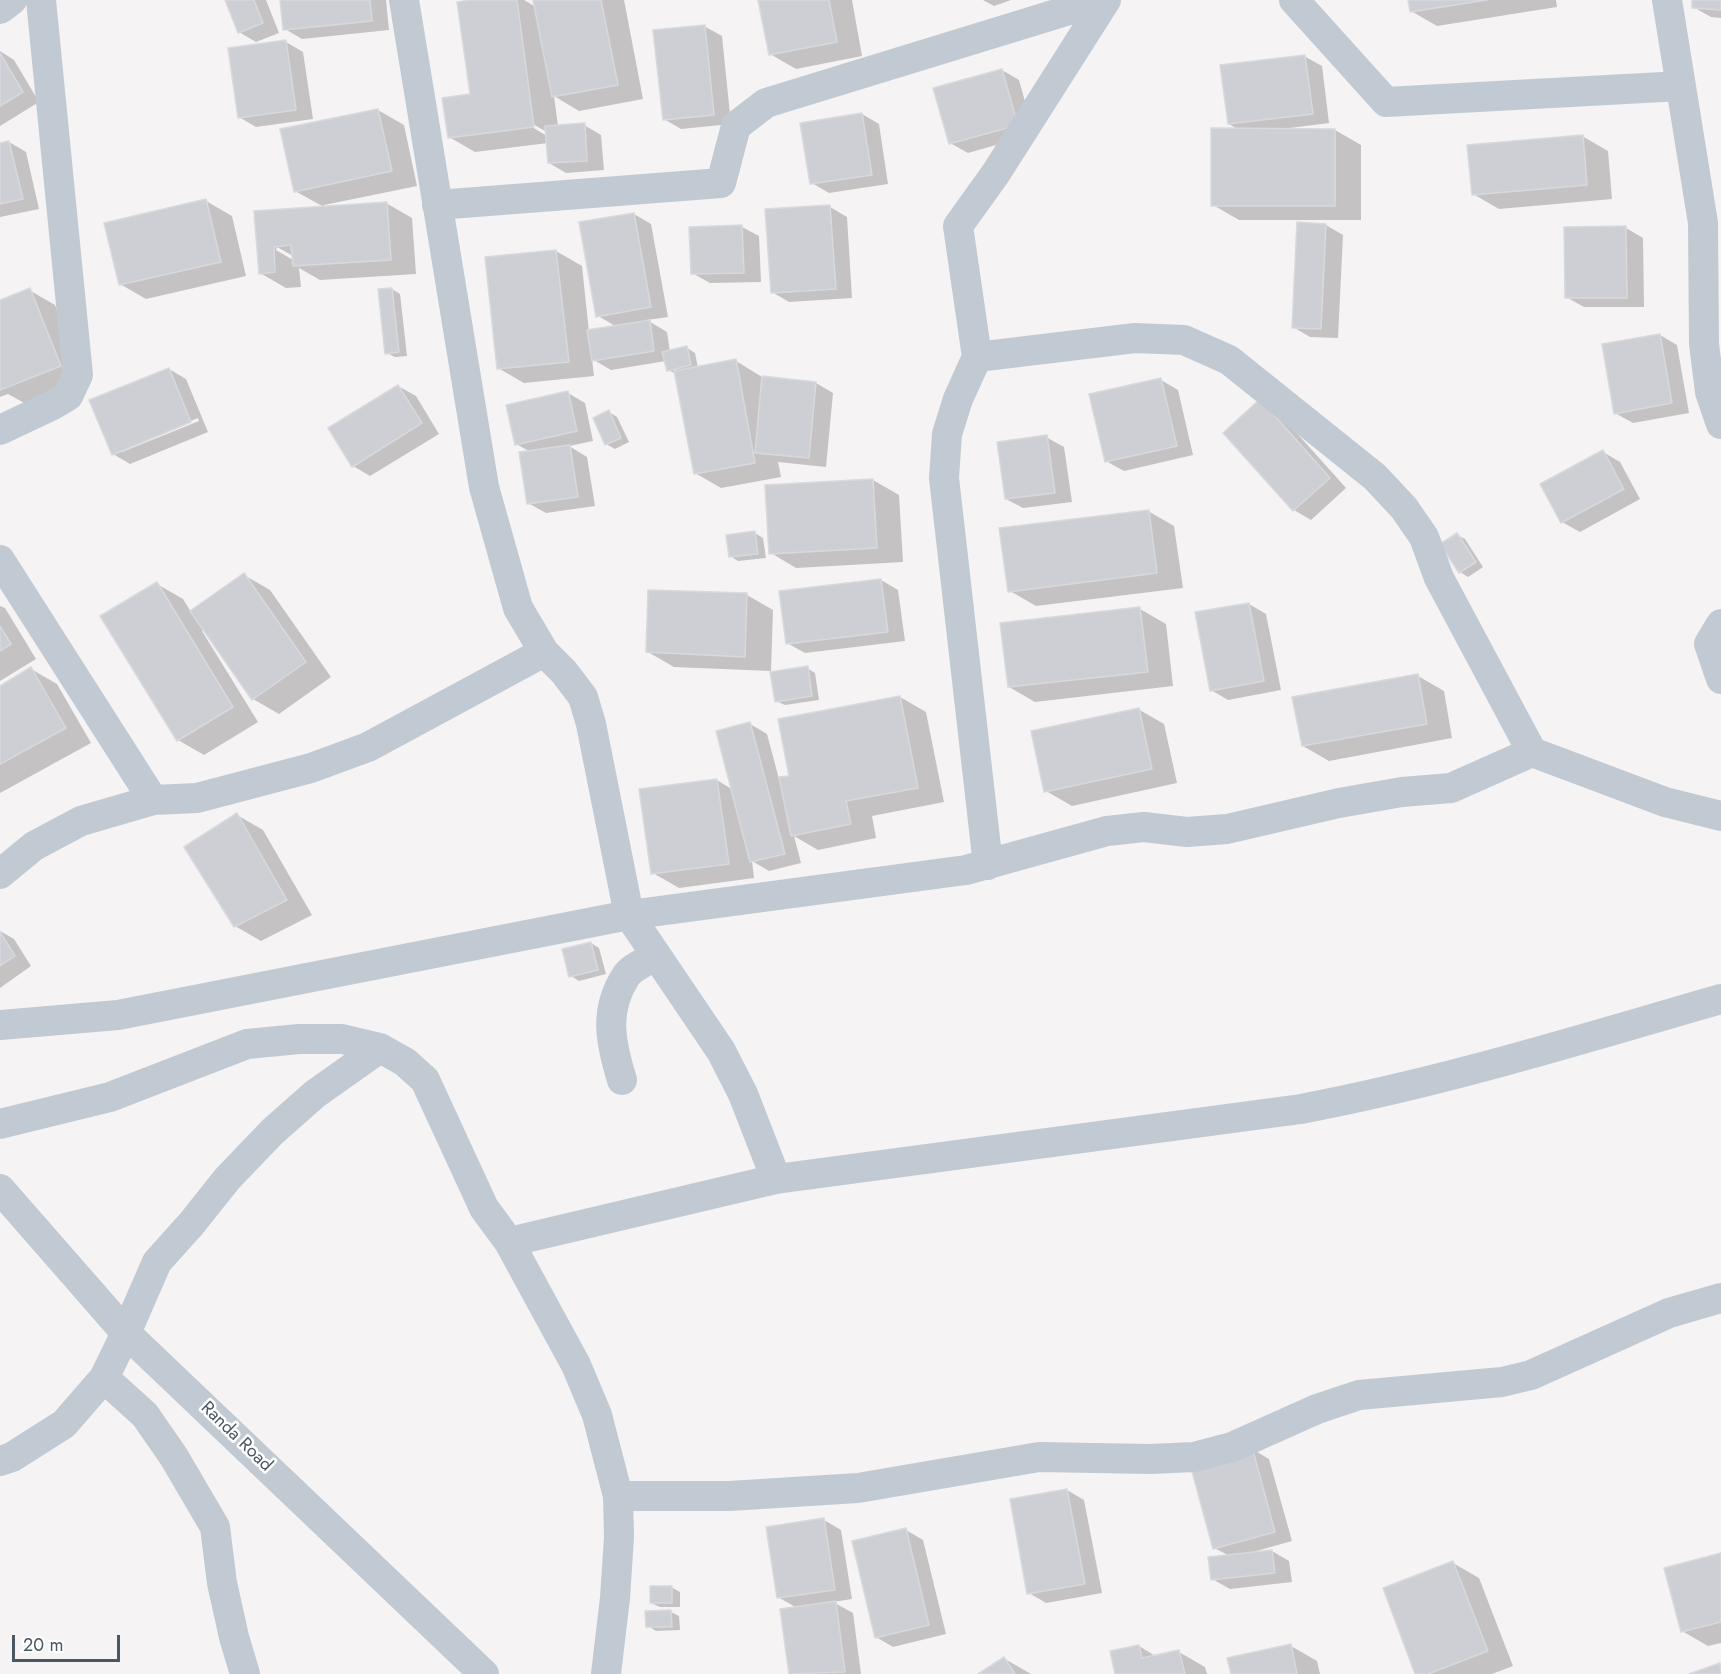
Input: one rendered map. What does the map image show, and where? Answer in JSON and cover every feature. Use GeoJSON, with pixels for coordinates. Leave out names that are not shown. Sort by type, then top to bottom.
{"type":"FeatureCollection","features":[{"type":"Feature","properties":{"kind":"street"},"geometry":{"type":"LineString","coordinates":[[0,430],[68,396],[78,375],[41,0]]}},
{"type":"Feature","properties":{"kind":"street"},"geometry":{"type":"LineString","coordinates":[[404,0],[484,487],[518,608],[544,652],[564,672],[583,697],[591,724],[629,915],[721,1051],[743,1094],[776,1179]]}},
{"type":"Feature","properties":{"kind":"street"},"geometry":{"type":"LineString","coordinates":[[438,205],[721,183],[736,126],[766,103],[1104,0]]}},
{"type":"Feature","properties":{"kind":"street"},"geometry":{"type":"LineString","coordinates":[[988,865],[944,478],[947,434],[958,399],[977,357],[958,226],[996,173],[1104,0]]}},
{"type":"Feature","properties":{"kind":"street"},"geometry":{"type":"LineString","coordinates":[[1294,0],[1386,102],[1681,86]]}},
{"type":"Feature","properties":{"kind":"street"},"geometry":{"type":"LineString","coordinates":[[1667,0],[1703,222],[1704,344],[1710,392],[1721,424]]}},
{"type":"Feature","properties":{"kind":"street"},"geometry":{"type":"LineString","coordinates":[[977,357],[1134,338],[1184,340],[1229,360],[1375,477],[1404,508],[1424,537],[1439,578],[1532,752],[1665,802],[1721,816]]}},
{"type":"Feature","properties":{"kind":"street"},"geometry":{"type":"LineString","coordinates":[[0,560],[153,800]]}},
{"type":"Feature","properties":{"kind":"street"},"geometry":{"type":"LineString","coordinates":[[1721,624],[1709,644],[1721,679]]}},
{"type":"Feature","properties":{"kind":"street"},"geometry":{"type":"LineString","coordinates":[[0,874],[34,846],[81,821],[153,800],[197,798],[311,768],[368,747],[544,652]]}},
{"type":"Feature","properties":{"kind":"street"},"geometry":{"type":"LineString","coordinates":[[0,1025],[118,1015],[629,915],[955,871],[988,865],[1107,831],[1144,827],[1187,832],[1227,829],[1340,803],[1402,792],[1451,788],[1532,752]]}},
{"type":"Feature","properties":{"kind":"street"},"geometry":{"type":"LineString","coordinates":[[622,1080],[611,1044],[612,1007],[626,975],[656,955]]}},
{"type":"Feature","properties":{"kind":"street"},"geometry":{"type":"LineString","coordinates":[[509,1242],[776,1179],[1301,1109],[1373,1095],[1472,1070],[1721,999]]}},
{"type":"Feature","properties":{"kind":"street"},"geometry":{"type":"LineString","coordinates":[[0,1124],[110,1096],[247,1044],[299,1039],[342,1039],[380,1048],[405,1062],[424,1080],[484,1208],[509,1242],[576,1365],[597,1415],[618,1496],[619,1537],[615,1598],[606,1674]]}},
{"type":"Feature","properties":{"kind":"street"},"geometry":{"type":"LineString","coordinates":[[0,1461],[12,1457],[64,1424],[104,1378],[157,1262],[192,1223],[226,1179],[272,1132],[315,1094],[380,1048]]}},
{"type":"Feature","properties":{"kind":"street","name":"Randa Road"},"geometry":{"type":"LineString","coordinates":[[0,1189],[126,1333],[484,1674]]}},
{"type":"Feature","properties":{"kind":"street"},"geometry":{"type":"LineString","coordinates":[[618,1496],[729,1496],[858,1488],[1039,1457],[1150,1459],[1194,1457],[1232,1447],[1317,1409],[1359,1395],[1502,1382],[1531,1374],[1669,1313],[1721,1299]]}},
{"type":"Feature","properties":{"kind":"street"},"geometry":{"type":"LineString","coordinates":[[104,1378],[145,1415],[174,1457],[215,1527],[222,1583],[245,1674]]}},
{"type":"Feature","properties":{"kind":"building"},"geometry":{"type":"Polygon","coordinates":[[[225,0],[254,0],[263,23],[238,33],[225,0]]]}},
{"type":"Feature","properties":{"kind":"building"},"geometry":{"type":"Polygon","coordinates":[[[280,0],[370,0],[372,21],[283,30],[280,0]]]}},
{"type":"Feature","properties":{"kind":"building"},"geometry":{"type":"Polygon","coordinates":[[[517,0],[534,127],[448,138],[442,98],[470,94],[457,2],[517,0]]]}},
{"type":"Feature","properties":{"kind":"building"},"geometry":{"type":"Polygon","coordinates":[[[533,0],[601,0],[618,85],[552,97],[533,0]]]}},
{"type":"Feature","properties":{"kind":"building"},"geometry":{"type":"Polygon","coordinates":[[[758,0],[829,0],[837,42],[769,55],[758,0]]]}},
{"type":"Feature","properties":{"kind":"building"},"geometry":{"type":"Polygon","coordinates":[[[1408,0],[1487,0],[1410,12],[1408,0]]]}},
{"type":"Feature","properties":{"kind":"building"},"geometry":{"type":"Polygon","coordinates":[[[1692,0],[1721,0],[1721,10],[1692,8],[1692,0]]]}},
{"type":"Feature","properties":{"kind":"building"},"geometry":{"type":"Polygon","coordinates":[[[705,25],[714,115],[663,120],[653,30],[705,25]]]}},
{"type":"Feature","properties":{"kind":"building"},"geometry":{"type":"Polygon","coordinates":[[[286,40],[296,110],[238,118],[228,48],[286,40]]]}},
{"type":"Feature","properties":{"kind":"building"},"geometry":{"type":"Polygon","coordinates":[[[0,53],[23,92],[0,106],[0,53]]]}},
{"type":"Feature","properties":{"kind":"building"},"geometry":{"type":"Polygon","coordinates":[[[1305,55],[1313,114],[1228,124],[1220,65],[1305,55]]]}},
{"type":"Feature","properties":{"kind":"building"},"geometry":{"type":"Polygon","coordinates":[[[1002,69],[1018,125],[949,144],[933,88],[1002,69]]]}},
{"type":"Feature","properties":{"kind":"building"},"geometry":{"type":"Polygon","coordinates":[[[378,109],[392,171],[294,192],[280,129],[378,109]]]}},
{"type":"Feature","properties":{"kind":"building"},"geometry":{"type":"Polygon","coordinates":[[[862,113],[872,175],[810,184],[800,123],[862,113]]]}},
{"type":"Feature","properties":{"kind":"building"},"geometry":{"type":"Polygon","coordinates":[[[585,123],[587,161],[548,163],[545,126],[585,123]]]}},
{"type":"Feature","properties":{"kind":"building"},"geometry":{"type":"Polygon","coordinates":[[[1211,128],[1335,129],[1335,206],[1211,206],[1211,128]]]}},
{"type":"Feature","properties":{"kind":"building"},"geometry":{"type":"Polygon","coordinates":[[[1583,135],[1587,185],[1472,195],[1467,145],[1583,135]]]}},
{"type":"Feature","properties":{"kind":"building"},"geometry":{"type":"Polygon","coordinates":[[[9,141],[23,199],[0,204],[0,143],[9,141]]]}},
{"type":"Feature","properties":{"kind":"building"},"geometry":{"type":"Polygon","coordinates":[[[206,199],[221,262],[119,285],[104,223],[206,199]]]}},
{"type":"Feature","properties":{"kind":"building"},"geometry":{"type":"Polygon","coordinates":[[[387,202],[391,260],[293,266],[291,245],[274,247],[275,272],[259,274],[254,211],[387,202]]]}},
{"type":"Feature","properties":{"kind":"building"},"geometry":{"type":"Polygon","coordinates":[[[830,205],[836,289],[771,293],[765,209],[830,205]]]}},
{"type":"Feature","properties":{"kind":"building"},"geometry":{"type":"Polygon","coordinates":[[[634,213],[651,307],[596,317],[579,222],[634,213]]]}},
{"type":"Feature","properties":{"kind":"building"},"geometry":{"type":"Polygon","coordinates":[[[1297,222],[1326,224],[1321,329],[1292,328],[1297,222]]]}},
{"type":"Feature","properties":{"kind":"building"},"geometry":{"type":"Polygon","coordinates":[[[742,225],[744,273],[691,274],[689,227],[742,225]]]}},
{"type":"Feature","properties":{"kind":"building"},"geometry":{"type":"Polygon","coordinates":[[[1626,226],[1627,298],[1565,298],[1564,227],[1626,226]]]}},
{"type":"Feature","properties":{"kind":"building"},"geometry":{"type":"Polygon","coordinates":[[[556,250],[569,362],[497,369],[485,257],[556,250]]]}},
{"type":"Feature","properties":{"kind":"building"},"geometry":{"type":"Polygon","coordinates":[[[30,288],[61,366],[0,390],[0,300],[30,288]]]}},
{"type":"Feature","properties":{"kind":"building"},"geometry":{"type":"Polygon","coordinates":[[[392,288],[399,352],[385,354],[378,289],[392,288]]]}},
{"type":"Feature","properties":{"kind":"building"},"geometry":{"type":"Polygon","coordinates":[[[650,320],[654,351],[592,361],[587,330],[650,320]]]}},
{"type":"Feature","properties":{"kind":"building"},"geometry":{"type":"Polygon","coordinates":[[[1660,334],[1672,403],[1614,414],[1602,344],[1660,334]]]}},
{"type":"Feature","properties":{"kind":"building"},"geometry":{"type":"Polygon","coordinates":[[[687,346],[691,365],[667,371],[662,352],[687,346]]]}},
{"type":"Feature","properties":{"kind":"building"},"geometry":{"type":"Polygon","coordinates":[[[736,359],[755,463],[694,474],[674,371],[736,359]]]}},
{"type":"Feature","properties":{"kind":"building"},"geometry":{"type":"Polygon","coordinates":[[[169,368],[191,422],[112,455],[89,400],[169,368]]]}},
{"type":"Feature","properties":{"kind":"building"},"geometry":{"type":"Polygon","coordinates":[[[762,376],[816,382],[809,458],[755,453],[762,376]]]}},
{"type":"Feature","properties":{"kind":"building"},"geometry":{"type":"Polygon","coordinates":[[[1161,378],[1177,446],[1105,462],[1089,394],[1161,378]]]}},
{"type":"Feature","properties":{"kind":"building"},"geometry":{"type":"Polygon","coordinates":[[[398,385],[422,423],[352,467],[328,428],[398,385]]]}},
{"type":"Feature","properties":{"kind":"building"},"geometry":{"type":"Polygon","coordinates":[[[568,391],[577,431],[515,445],[506,405],[568,391]]]}},
{"type":"Feature","properties":{"kind":"building"},"geometry":{"type":"Polygon","coordinates":[[[1260,399],[1330,478],[1293,511],[1223,433],[1260,399]]]}},
{"type":"Feature","properties":{"kind":"building"},"geometry":{"type":"Polygon","coordinates":[[[609,410],[621,438],[605,445],[593,418],[609,410]]]}},
{"type":"Feature","properties":{"kind":"building"},"geometry":{"type":"Polygon","coordinates":[[[1047,435],[1055,493],[1005,499],[997,442],[1047,435]]]}},
{"type":"Feature","properties":{"kind":"building"},"geometry":{"type":"Polygon","coordinates":[[[570,445],[578,497],[527,504],[519,452],[570,445]]]}},
{"type":"Feature","properties":{"kind":"building"},"geometry":{"type":"Polygon","coordinates":[[[1603,450],[1624,489],[1561,523],[1540,484],[1603,450]]]}},
{"type":"Feature","properties":{"kind":"building"},"geometry":{"type":"Polygon","coordinates":[[[873,479],[877,548],[769,554],[765,485],[873,479]]]}},
{"type":"Feature","properties":{"kind":"building"},"geometry":{"type":"Polygon","coordinates":[[[1149,510],[1157,573],[1008,592],[999,528],[1149,510]]]}},
{"type":"Feature","properties":{"kind":"building"},"geometry":{"type":"Polygon","coordinates":[[[755,531],[758,554],[729,557],[726,535],[755,531]]]}},
{"type":"Feature","properties":{"kind":"building"},"geometry":{"type":"Polygon","coordinates":[[[1457,533],[1476,562],[1459,573],[1440,544],[1457,533]]]}},
{"type":"Feature","properties":{"kind":"building"},"geometry":{"type":"Polygon","coordinates":[[[244,573],[306,662],[252,700],[190,611],[244,573]]]}},
{"type":"Feature","properties":{"kind":"building"},"geometry":{"type":"Polygon","coordinates":[[[881,579],[888,632],[786,644],[779,591],[881,579]]]}},
{"type":"Feature","properties":{"kind":"building"},"geometry":{"type":"Polygon","coordinates":[[[157,582],[233,707],[177,741],[100,616],[157,582]]]}},
{"type":"Feature","properties":{"kind":"building"},"geometry":{"type":"Polygon","coordinates":[[[648,590],[747,593],[745,657],[646,652],[648,590]]]}},
{"type":"Feature","properties":{"kind":"building"},"geometry":{"type":"Polygon","coordinates":[[[1249,603],[1264,681],[1210,691],[1195,612],[1249,603]]]}},
{"type":"Feature","properties":{"kind":"building"},"geometry":{"type":"Polygon","coordinates":[[[1140,607],[1148,672],[1008,687],[1000,623],[1140,607]]]}},
{"type":"Feature","properties":{"kind":"building"},"geometry":{"type":"Polygon","coordinates":[[[0,626],[11,644],[0,651],[0,626]]]}},
{"type":"Feature","properties":{"kind":"building"},"geometry":{"type":"Polygon","coordinates":[[[808,666],[812,696],[775,702],[770,672],[808,666]]]}},
{"type":"Feature","properties":{"kind":"building"},"geometry":{"type":"Polygon","coordinates":[[[31,667],[66,728],[0,764],[0,686],[31,667]]]}},
{"type":"Feature","properties":{"kind":"building"},"geometry":{"type":"Polygon","coordinates":[[[1418,674],[1427,724],[1302,746],[1292,697],[1418,674]]]}},
{"type":"Feature","properties":{"kind":"building"},"geometry":{"type":"Polygon","coordinates":[[[900,696],[918,788],[846,801],[851,824],[791,836],[779,777],[789,776],[778,719],[900,696]]]}},
{"type":"Feature","properties":{"kind":"building"},"geometry":{"type":"Polygon","coordinates":[[[1139,708],[1152,769],[1044,792],[1031,731],[1139,708]]]}},
{"type":"Feature","properties":{"kind":"building"},"geometry":{"type":"Polygon","coordinates":[[[750,722],[785,854],[750,862],[716,731],[750,722]]]}},
{"type":"Feature","properties":{"kind":"building"},"geometry":{"type":"Polygon","coordinates":[[[717,779],[729,864],[651,874],[639,789],[717,779]]]}},
{"type":"Feature","properties":{"kind":"building"},"geometry":{"type":"Polygon","coordinates":[[[237,813],[287,900],[234,927],[184,847],[237,813]]]}},
{"type":"Feature","properties":{"kind":"building"},"geometry":{"type":"Polygon","coordinates":[[[0,932],[15,956],[0,966],[0,932]]]}},
{"type":"Feature","properties":{"kind":"building"},"geometry":{"type":"Polygon","coordinates":[[[591,942],[598,970],[569,977],[562,949],[591,942]]]}},
{"type":"Feature","properties":{"kind":"building"},"geometry":{"type":"Polygon","coordinates":[[[1252,1447],[1275,1532],[1213,1549],[1190,1464],[1252,1447]]]}},
{"type":"Feature","properties":{"kind":"building"},"geometry":{"type":"Polygon","coordinates":[[[1067,1489],[1085,1584],[1027,1594],[1010,1499],[1067,1489]]]}},
{"type":"Feature","properties":{"kind":"building"},"geometry":{"type":"Polygon","coordinates":[[[824,1518],[835,1590],[777,1598],[766,1527],[824,1518]]]}},
{"type":"Feature","properties":{"kind":"building"},"geometry":{"type":"Polygon","coordinates":[[[906,1528],[929,1625],[875,1638],[852,1541],[906,1528]]]}},
{"type":"Feature","properties":{"kind":"building"},"geometry":{"type":"Polygon","coordinates":[[[1272,1550],[1275,1573],[1211,1580],[1208,1557],[1272,1550]]]}},
{"type":"Feature","properties":{"kind":"building"},"geometry":{"type":"Polygon","coordinates":[[[1721,1553],[1721,1622],[1681,1632],[1664,1568],[1721,1553]]]}},
{"type":"Feature","properties":{"kind":"building"},"geometry":{"type":"Polygon","coordinates":[[[1453,1561],[1488,1651],[1428,1674],[1415,1674],[1383,1588],[1453,1561]]]}},
{"type":"Feature","properties":{"kind":"building"},"geometry":{"type":"Polygon","coordinates":[[[650,1586],[672,1586],[672,1603],[650,1603],[650,1586]]]}},
{"type":"Feature","properties":{"kind":"building"},"geometry":{"type":"Polygon","coordinates":[[[836,1601],[845,1672],[789,1674],[780,1609],[836,1601]]]}},
{"type":"Feature","properties":{"kind":"building"},"geometry":{"type":"Polygon","coordinates":[[[671,1610],[672,1627],[646,1627],[645,1611],[671,1610]]]}},
{"type":"Feature","properties":{"kind":"building"},"geometry":{"type":"Polygon","coordinates":[[[1291,1644],[1297,1674],[1231,1674],[1227,1658],[1291,1644]]]}},
{"type":"Feature","properties":{"kind":"building"},"geometry":{"type":"Polygon","coordinates":[[[1139,1645],[1142,1658],[1179,1650],[1185,1674],[1115,1674],[1110,1651],[1139,1645]]]}},
{"type":"Feature","properties":{"kind":"building"},"geometry":{"type":"Polygon","coordinates":[[[1004,1657],[1015,1674],[978,1674],[1004,1657]]]}},
{"type":"Feature","properties":{"kind":"building"},"geometry":{"type":"Polygon","coordinates":[[[1720,1663],[1721,1674],[1689,1674],[1720,1663]]]}}]}
